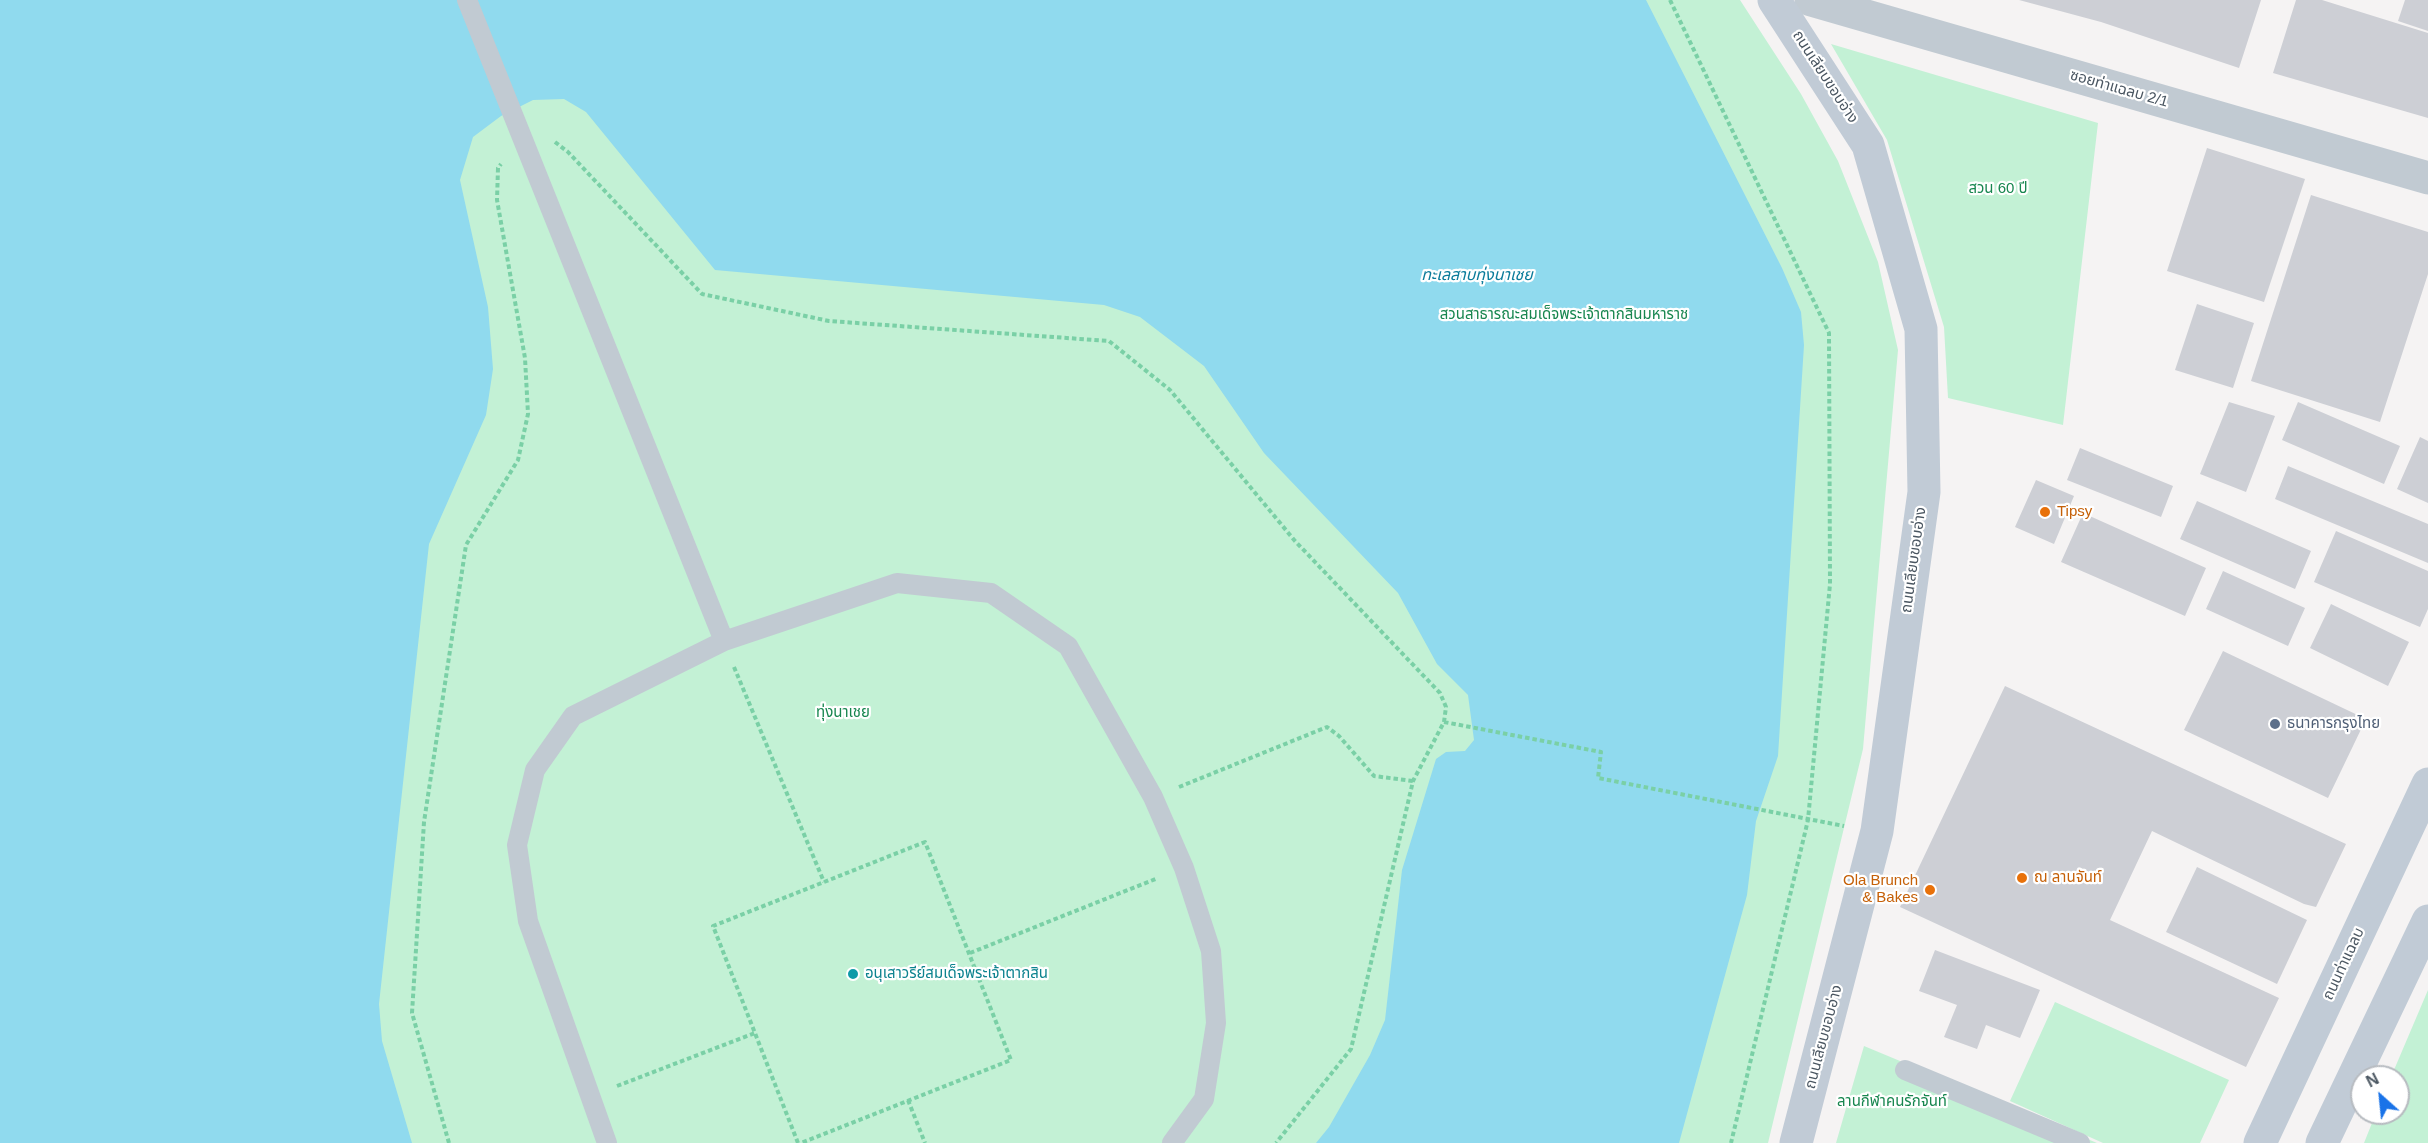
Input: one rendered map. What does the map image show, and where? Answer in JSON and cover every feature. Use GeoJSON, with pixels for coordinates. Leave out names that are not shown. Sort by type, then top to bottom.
{"type":"FeatureCollection","features":[{"type":"Feature","properties":{"kind":"street","name":"ถนนเลียบขอบอ่าง"},"geometry":{"type":"LineString","coordinates":[[1774,0],[1868,145],[1921,329],[1924,492],[1877,831],[1796,1143]]}},
{"type":"Feature","properties":{"kind":"street","name":"ซอยท่าแฉลบ 2/1"},"geometry":{"type":"LineString","coordinates":[[1810,0],[2428,178]]}},
{"type":"Feature","properties":{"kind":"street","name":"ถนนท่าแฉลบ"},"geometry":{"type":"LineString","coordinates":[[2260,1143],[2428,784]]}},
{"type":"Feature","properties":{"kind":"street"},"geometry":{"type":"LineString","coordinates":[[2322,1143],[2428,921]]}},
{"type":"Feature","properties":{"kind":"lane"},"geometry":{"type":"LineString","coordinates":[[467,0],[724,641]]}},
{"type":"Feature","properties":{"kind":"lane"},"geometry":{"type":"LineString","coordinates":[[607,1143],[528,921],[517,844],[535,770],[573,716],[724,641],[897,583],[991,592],[1068,646],[1153,797],[1184,868],[1211,951],[1215,1023],[1204,1100],[1172,1143]]}},
{"type":"Feature","properties":{"kind":"lane"},"geometry":{"type":"LineString","coordinates":[[1905,1070],[2080,1143]]}},
{"type":"Feature","properties":{"kind":"path"},"geometry":{"type":"LineString","coordinates":[[1670,0],[1829,333],[1830,584],[1808,820],[1731,1143]]}},
{"type":"Feature","properties":{"kind":"path"},"geometry":{"type":"LineString","coordinates":[[449,1143],[412,1013],[424,822],[466,545],[518,460],[528,414],[525,358],[497,200],[498,168],[522,138],[557,142],[702,294],[829,321],[1108,341],[1170,390],[1295,541],[1440,693],[1446,707],[1444,723],[1413,781],[1351,1049],[1276,1143]]}},
{"type":"Feature","properties":{"kind":"path"},"geometry":{"type":"LineString","coordinates":[[724,641],[824,882]]}},
{"type":"Feature","properties":{"kind":"path"},"geometry":{"type":"LineString","coordinates":[[1444,723],[1601,752],[1598,778],[1808,820],[1877,831]]}},
{"type":"Feature","properties":{"kind":"path"},"geometry":{"type":"LineString","coordinates":[[1153,797],[1327,727],[1340,736],[1374,777],[1413,781]]}},
{"type":"Feature","properties":{"kind":"path"},"geometry":{"type":"LineString","coordinates":[[926,842],[1011,1060],[800,1143],[713,926],[824,882],[926,842]]}},
{"type":"Feature","properties":{"kind":"path"},"geometry":{"type":"LineString","coordinates":[[970,953],[1184,868]]}},
{"type":"Feature","properties":{"kind":"path"},"geometry":{"type":"LineString","coordinates":[[591,1096],[755,1034]]}},
{"type":"Feature","properties":{"kind":"path"},"geometry":{"type":"LineString","coordinates":[[908,1100],[925,1143]]}},
{"type":"Feature","properties":{"kind":"green space","name":"สวนสาธารณะสมเด็จพระเจ้าตากสินมหาราช"},"geometry":{"type":"Polygon","coordinates":[[[0,0],[1740,0],[1801,94],[1838,161],[1878,262],[1898,350],[1863,749],[1768,1143],[0,1143],[0,0]]]}},
{"type":"Feature","properties":{"kind":"green space","name":"สวน 60 ปี"},"geometry":{"type":"Polygon","coordinates":[[[1831,44],[2098,123],[2063,425],[1948,398],[1944,327],[1887,140],[1831,44]]]}},
{"type":"Feature","properties":{"kind":"green space"},"geometry":{"type":"Polygon","coordinates":[[[2428,990],[2428,1143],[2364,1143],[2371,1125],[2410,1125],[2410,1065],[2396,1065],[2428,990]]]}},
{"type":"Feature","properties":{"kind":"green space"},"geometry":{"type":"Polygon","coordinates":[[[2055,1002],[2229,1080],[2200,1143],[2103,1143],[2010,1101],[2055,1002]]]}},
{"type":"Feature","properties":{"kind":"green space","name":"ลานกีฬาคนรักจันท์"},"geometry":{"type":"Polygon","coordinates":[[[1864,1046],[2097,1143],[1836,1143],[1864,1046]]]}},
{"type":"Feature","properties":{"kind":"water","name":"ทะเลสาบทุ่งนาเชย"},"geometry":{"type":"Polygon","coordinates":[[[0,0],[1646,0],[1782,268],[1801,312],[1804,345],[1778,756],[1756,821],[1747,895],[1679,1143],[1316,1143],[1329,1127],[1370,1055],[1385,1020],[1402,870],[1436,759],[1446,752],[1465,751],[1474,740],[1468,695],[1437,664],[1398,593],[1264,453],[1204,366],[1140,317],[1104,305],[715,270],[586,112],[564,99],[533,100],[501,116],[473,137],[460,180],[488,307],[493,369],[486,415],[429,544],[379,1004],[382,1041],[412,1143],[0,1143],[0,0]]]}},
{"type":"Feature","properties":{"kind":"building"},"geometry":{"type":"Polygon","coordinates":[[[2019,0],[2261,0],[2239,68],[2101,22],[2019,0]]]}},
{"type":"Feature","properties":{"kind":"building"},"geometry":{"type":"Polygon","coordinates":[[[2296,0],[2322,0],[2428,33],[2428,118],[2273,73],[2296,0]]]}},
{"type":"Feature","properties":{"kind":"building"},"geometry":{"type":"Polygon","coordinates":[[[2405,0],[2428,0],[2428,31],[2398,21],[2405,0]]]}},
{"type":"Feature","properties":{"kind":"building"},"geometry":{"type":"Polygon","coordinates":[[[2207,148],[2305,179],[2264,302],[2167,271],[2207,148]]]}},
{"type":"Feature","properties":{"kind":"building"},"geometry":{"type":"Polygon","coordinates":[[[2311,195],[2428,232],[2428,274],[2380,422],[2251,381],[2311,195]]]}},
{"type":"Feature","properties":{"kind":"building"},"geometry":{"type":"Polygon","coordinates":[[[2197,304],[2254,323],[2233,388],[2175,370],[2197,304]]]}},
{"type":"Feature","properties":{"kind":"building"},"geometry":{"type":"Polygon","coordinates":[[[2229,402],[2275,416],[2246,492],[2200,474],[2229,402]]]}},
{"type":"Feature","properties":{"kind":"building"},"geometry":{"type":"Polygon","coordinates":[[[2298,402],[2400,446],[2384,484],[2282,440],[2298,402]]]}},
{"type":"Feature","properties":{"kind":"building"},"geometry":{"type":"Polygon","coordinates":[[[2420,437],[2428,441],[2428,503],[2397,489],[2420,437]]]}},
{"type":"Feature","properties":{"kind":"building"},"geometry":{"type":"Polygon","coordinates":[[[2080,448],[2173,486],[2161,517],[2067,480],[2080,448]]]}},
{"type":"Feature","properties":{"kind":"building"},"geometry":{"type":"Polygon","coordinates":[[[2288,466],[2428,524],[2428,563],[2275,499],[2288,466]]]}},
{"type":"Feature","properties":{"kind":"building","name":"Tipsy"},"geometry":{"type":"Polygon","coordinates":[[[2036,480],[2074,496],[2054,544],[2015,527],[2036,480]]]}},
{"type":"Feature","properties":{"kind":"building"},"geometry":{"type":"Polygon","coordinates":[[[2197,501],[2311,551],[2295,589],[2180,539],[2197,501]]]}},
{"type":"Feature","properties":{"kind":"building"},"geometry":{"type":"Polygon","coordinates":[[[2083,513],[2206,568],[2185,616],[2061,562],[2083,513]]]}},
{"type":"Feature","properties":{"kind":"building"},"geometry":{"type":"Polygon","coordinates":[[[2336,531],[2428,571],[2428,609],[2420,627],[2314,582],[2336,531]]]}},
{"type":"Feature","properties":{"kind":"building"},"geometry":{"type":"Polygon","coordinates":[[[2223,571],[2305,608],[2288,646],[2206,609],[2223,571]]]}},
{"type":"Feature","properties":{"kind":"building"},"geometry":{"type":"Polygon","coordinates":[[[2331,604],[2409,642],[2388,686],[2310,648],[2331,604]]]}},
{"type":"Feature","properties":{"kind":"building","name":"ธนาคารกรุงไทย"},"geometry":{"type":"Polygon","coordinates":[[[2223,651],[2366,719],[2328,798],[2184,730],[2223,651]]]}},
{"type":"Feature","properties":{"kind":"building","name":"ณ ลานจันท์"},"geometry":{"type":"Polygon","coordinates":[[[2005,686],[2346,844],[2316,907],[2304,904],[2152,831],[2110,920],[2279,998],[2246,1067],[1900,907],[2005,686]]]}},
{"type":"Feature","properties":{"kind":"building"},"geometry":{"type":"Polygon","coordinates":[[[2197,867],[2307,920],[2277,984],[2166,932],[2197,867]]]}},
{"type":"Feature","properties":{"kind":"building"},"geometry":{"type":"Polygon","coordinates":[[[1935,950],[2040,990],[2020,1038],[1986,1025],[1977,1049],[1944,1037],[1957,1005],[1919,991],[1935,950]]]}},
{"type":"Feature","properties":{"kind":"place","name":"Tipsy"},"geometry":{"type":"Point","coordinates":[2045,512]}},
{"type":"Feature","properties":{"kind":"place","name":"ธนาคารกรุงไทย"},"geometry":{"type":"Point","coordinates":[2275,724]}},
{"type":"Feature","properties":{"kind":"place","name":"ณ ลานจันท์"},"geometry":{"type":"Point","coordinates":[2022,878]}},
{"type":"Feature","properties":{"kind":"place","name":"Ola Brunch & Bakes"},"geometry":{"type":"Point","coordinates":[1930,890]}},
{"type":"Feature","properties":{"kind":"place","name":"อนุเสาวรีย์สมเด็จพระเจ้าตากสิน"},"geometry":{"type":"Point","coordinates":[853,974]}},
{"type":"Feature","properties":{"kind":"park label","name":"ทุ่งนาเชย"},"geometry":{"type":"Point","coordinates":[843,713]}}]}
